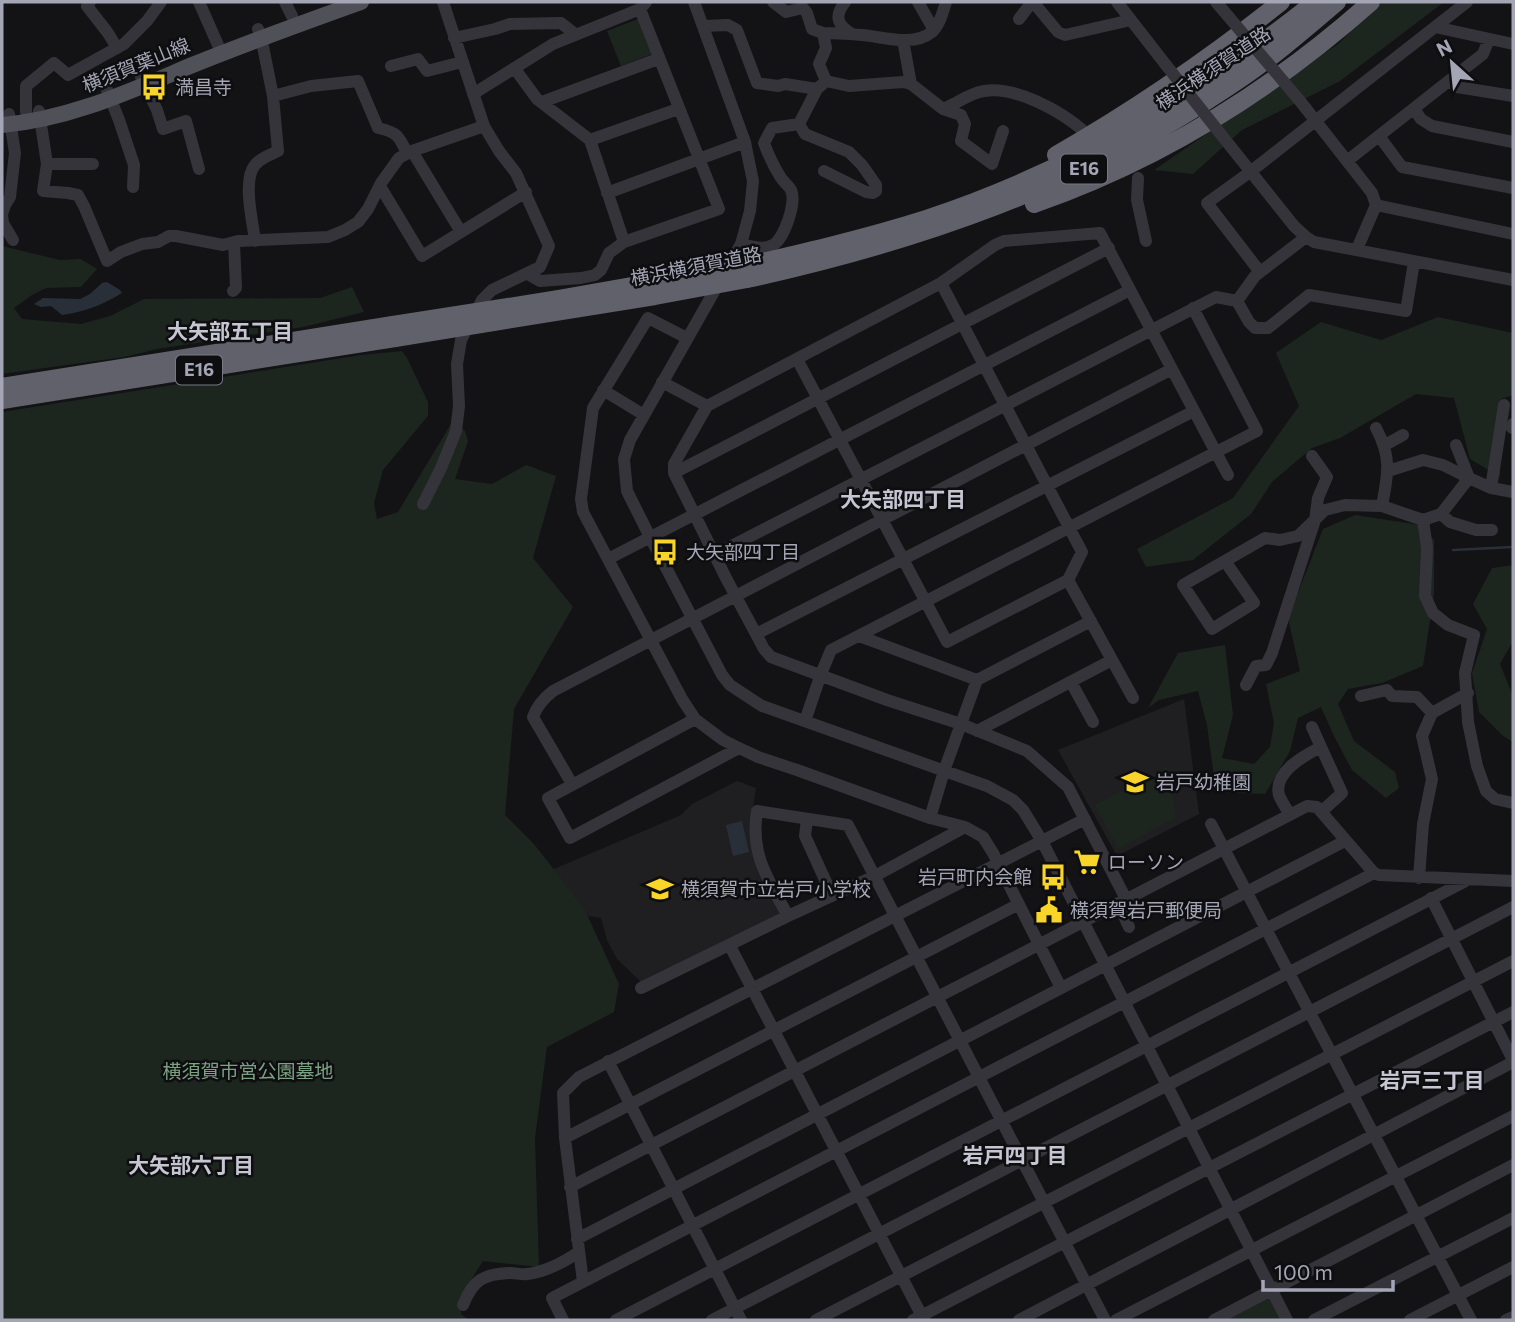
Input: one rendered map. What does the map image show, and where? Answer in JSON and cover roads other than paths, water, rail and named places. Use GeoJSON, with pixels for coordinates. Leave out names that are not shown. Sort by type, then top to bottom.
{"type":"FeatureCollection","features":[{"type":"Feature","properties":{"kind":"highway"},"geometry":{"type":"LineString","coordinates":[[927,218],[1018,175],[1113,121],[1212,54],[1281,2]]}},
{"type":"Feature","properties":{"kind":"highway","name":"横浜横須賀道路"},"geometry":{"type":"LineString","coordinates":[[746,273],[927,218],[1028,180],[1094,149],[1224,71],[1315,2]]}},
{"type":"Feature","properties":{"kind":"highway","name":"横浜横須賀道路"},"geometry":{"type":"LineString","coordinates":[[2,400],[394,332],[559,299],[797,268],[872,249],[972,217],[1084,170],[1141,141],[1230,86],[1337,2]]}},
{"type":"Feature","properties":{"kind":"highway"},"geometry":{"type":"LineString","coordinates":[[797,268],[850,261],[894,250],[1058,195],[1125,167],[1242,102],[1309,53],[1371,2]]}},
{"type":"Feature","properties":{"kind":"highway","name":"横浜横須賀道路"},"geometry":{"type":"LineString","coordinates":[[2,387],[394,332]]}},
{"type":"Feature","properties":{"kind":"main road","name":"横須賀葉山線"},"geometry":{"type":"LineString","coordinates":[[6,119],[109,94],[260,33],[289,9],[331,2]]}},
{"type":"Feature","properties":{"kind":"main road","name":"横須賀葉山線"},"geometry":{"type":"LineString","coordinates":[[142,81],[218,45],[361,2]]}},
{"type":"Feature","properties":{"kind":"street"},"geometry":{"type":"LineString","coordinates":[[90,2],[87,5],[117,48]]}},
{"type":"Feature","properties":{"kind":"street"},"geometry":{"type":"LineString","coordinates":[[161,2],[133,36],[117,48],[68,75],[54,63],[26,86],[47,164],[43,191],[78,195],[107,261],[121,252],[142,244],[158,242],[169,236],[223,245],[233,242],[328,237],[358,222],[399,158],[484,126]]}},
{"type":"Feature","properties":{"kind":"street"},"geometry":{"type":"LineString","coordinates":[[199,2],[218,45]]}},
{"type":"Feature","properties":{"kind":"street"},"geometry":{"type":"LineString","coordinates":[[423,505],[456,431],[460,340],[482,300],[492,290],[540,267],[549,246],[516,173],[484,126],[443,2]]}},
{"type":"Feature","properties":{"kind":"street"},"geometry":{"type":"LineString","coordinates":[[694,2],[745,142],[752,181],[750,211],[741,244],[630,440],[624,459],[627,491],[692,619],[730,685],[762,706],[987,786],[1013,800],[1023,810],[1042,841],[1287,1320]]}},
{"type":"Feature","properties":{"kind":"street"},"geometry":{"type":"LineString","coordinates":[[773,2],[786,12],[803,9],[812,29],[823,33],[903,40],[918,39],[934,30],[946,2]]}},
{"type":"Feature","properties":{"kind":"street"},"geometry":{"type":"LineString","coordinates":[[845,2],[838,15],[839,22],[843,29],[852,34]]}},
{"type":"Feature","properties":{"kind":"street"},"geometry":{"type":"LineString","coordinates":[[918,2],[934,30]]}},
{"type":"Feature","properties":{"kind":"street"},"geometry":{"type":"LineString","coordinates":[[1019,19],[1032,2],[1058,32],[1065,35],[1130,20]]}},
{"type":"Feature","properties":{"kind":"street"},"geometry":{"type":"LineString","coordinates":[[1117,2],[1250,172],[1306,237],[1314,242],[1513,281]]}},
{"type":"Feature","properties":{"kind":"street"},"geometry":{"type":"LineString","coordinates":[[1216,2],[1300,101],[1372,193],[1376,205],[1357,249]]}},
{"type":"Feature","properties":{"kind":"street"},"geometry":{"type":"LineString","coordinates":[[1260,272],[1206,203],[1250,172],[1467,2]]}},
{"type":"Feature","properties":{"kind":"street"},"geometry":{"type":"LineString","coordinates":[[473,94],[553,44],[643,5],[658,59],[719,209],[624,242],[609,253],[601,270],[595,275],[540,281],[528,274]]}},
{"type":"Feature","properties":{"kind":"street"},"geometry":{"type":"LineString","coordinates":[[454,38],[510,24],[561,23],[575,34]]}},
{"type":"Feature","properties":{"kind":"street"},"geometry":{"type":"LineString","coordinates":[[703,26],[728,25],[737,30],[757,83],[778,86],[849,86],[903,82],[911,84],[943,109],[961,115],[965,124],[961,141],[992,164],[1003,131]]}},
{"type":"Feature","properties":{"kind":"street"},"geometry":{"type":"LineString","coordinates":[[1435,27],[1513,44]]}},
{"type":"Feature","properties":{"kind":"street"},"geometry":{"type":"LineString","coordinates":[[256,241],[248,187],[250,173],[260,160],[278,151],[273,96],[260,33]]}},
{"type":"Feature","properties":{"kind":"street"},"geometry":{"type":"LineString","coordinates":[[799,124],[821,85],[819,64],[826,48],[823,33]]}},
{"type":"Feature","properties":{"kind":"street"},"geometry":{"type":"LineString","coordinates":[[1346,161],[1483,54],[1489,39]]}},
{"type":"Feature","properties":{"kind":"street"},"geometry":{"type":"LineString","coordinates":[[903,40],[911,84]]}},
{"type":"Feature","properties":{"kind":"street"},"geometry":{"type":"LineString","coordinates":[[391,66],[418,59],[427,71],[462,62]]}},
{"type":"Feature","properties":{"kind":"street"},"geometry":{"type":"LineString","coordinates":[[542,102],[658,59]]}},
{"type":"Feature","properties":{"kind":"street"},"geometry":{"type":"LineString","coordinates":[[515,69],[537,99],[590,140],[624,242]]}},
{"type":"Feature","properties":{"kind":"street"},"geometry":{"type":"LineString","coordinates":[[1450,80],[1457,87],[1513,96]]}},
{"type":"Feature","properties":{"kind":"street"},"geometry":{"type":"LineString","coordinates":[[142,81],[157,110],[163,129],[187,121],[199,169]]}},
{"type":"Feature","properties":{"kind":"street"},"geometry":{"type":"LineString","coordinates":[[273,96],[311,86],[358,81],[379,128],[391,131],[401,139],[461,232]]}},
{"type":"Feature","properties":{"kind":"street"},"geometry":{"type":"LineString","coordinates":[[943,109],[967,96],[984,91],[1009,92],[1044,105],[1085,132]]}},
{"type":"Feature","properties":{"kind":"street"},"geometry":{"type":"LineString","coordinates":[[109,94],[134,165],[133,187]]}},
{"type":"Feature","properties":{"kind":"street"},"geometry":{"type":"LineString","coordinates":[[590,140],[678,108]]}},
{"type":"Feature","properties":{"kind":"street"},"geometry":{"type":"LineString","coordinates":[[1414,109],[1421,119],[1432,126],[1513,142]]}},
{"type":"Feature","properties":{"kind":"street"},"geometry":{"type":"LineString","coordinates":[[6,119],[15,153],[10,197],[2,214],[3,223],[13,240]]}},
{"type":"Feature","properties":{"kind":"street"},"geometry":{"type":"LineString","coordinates":[[799,124],[805,134],[849,152],[862,164],[876,185],[876,191],[866,192],[824,171]]}},
{"type":"Feature","properties":{"kind":"street"},"geometry":{"type":"LineString","coordinates":[[741,244],[762,248],[773,245],[780,237],[793,200],[791,190],[781,178],[764,143],[772,128],[799,124]]}},
{"type":"Feature","properties":{"kind":"street"},"geometry":{"type":"LineString","coordinates":[[1379,136],[1402,167],[1513,188]]}},
{"type":"Feature","properties":{"kind":"street"},"geometry":{"type":"LineString","coordinates":[[607,193],[745,142]]}},
{"type":"Feature","properties":{"kind":"street"},"geometry":{"type":"LineString","coordinates":[[47,164],[93,164]]}},
{"type":"Feature","properties":{"kind":"street"},"geometry":{"type":"LineString","coordinates":[[1138,178],[1137,200],[1146,241]]}},
{"type":"Feature","properties":{"kind":"street"},"geometry":{"type":"LineString","coordinates":[[380,186],[422,256],[526,192]]}},
{"type":"Feature","properties":{"kind":"street"},"geometry":{"type":"LineString","coordinates":[[1376,205],[1513,234]]}},
{"type":"Feature","properties":{"kind":"street"},"geometry":{"type":"LineString","coordinates":[[1129,927],[1122,901],[1068,787],[1027,751],[961,724],[771,657],[756,635],[714,555],[674,473],[674,464],[707,406],[942,284],[995,245],[1100,233],[1228,475]]}},
{"type":"Feature","properties":{"kind":"street"},"geometry":{"type":"LineString","coordinates":[[1237,301],[1255,276],[1306,237]]}},
{"type":"Feature","properties":{"kind":"street"},"geometry":{"type":"LineString","coordinates":[[233,242],[236,288],[233,291]]}},
{"type":"Feature","properties":{"kind":"street"},"geometry":{"type":"LineString","coordinates":[[674,473],[1109,248]]}},
{"type":"Feature","properties":{"kind":"street"},"geometry":{"type":"LineString","coordinates":[[714,555],[1216,297],[1237,301],[1255,328],[1268,328],[1309,295],[1406,311],[1414,262]]}},
{"type":"Feature","properties":{"kind":"street"},"geometry":{"type":"LineString","coordinates":[[797,359],[947,642],[1068,580],[1082,552],[942,284]]}},
{"type":"Feature","properties":{"kind":"street"},"geometry":{"type":"LineString","coordinates":[[608,559],[1130,290]]}},
{"type":"Feature","properties":{"kind":"street"},"geometry":{"type":"LineString","coordinates":[[804,721],[831,650],[1257,431],[1193,309]]}},
{"type":"Feature","properties":{"kind":"street"},"geometry":{"type":"LineString","coordinates":[[687,338],[648,318],[593,408],[581,499],[583,512],[682,699],[695,719],[723,740],[758,757],[930,818],[965,827],[984,837],[1060,988]]}},
{"type":"Feature","properties":{"kind":"street"},"geometry":{"type":"LineString","coordinates":[[572,784],[533,717],[536,709],[553,691],[1172,369]]}},
{"type":"Feature","properties":{"kind":"street"},"geometry":{"type":"LineString","coordinates":[[662,382],[707,406]]}},
{"type":"Feature","properties":{"kind":"street"},"geometry":{"type":"LineString","coordinates":[[603,390],[644,415]]}},
{"type":"Feature","properties":{"kind":"street"},"geometry":{"type":"LineString","coordinates":[[1490,488],[1510,426],[1504,405]]}},
{"type":"Feature","properties":{"kind":"street"},"geometry":{"type":"LineString","coordinates":[[756,635],[1194,411]]}},
{"type":"Feature","properties":{"kind":"street"},"geometry":{"type":"LineString","coordinates":[[1376,428],[1385,445],[1388,471],[1382,506]]}},
{"type":"Feature","properties":{"kind":"street"},"geometry":{"type":"LineString","coordinates":[[1385,445],[1403,435]]}},
{"type":"Feature","properties":{"kind":"street"},"geometry":{"type":"LineString","coordinates":[[1456,445],[1469,478]]}},
{"type":"Feature","properties":{"kind":"street"},"geometry":{"type":"LineString","coordinates":[[1246,685],[1255,666],[1266,665],[1272,653],[1315,520],[1318,498],[1327,477],[1312,456]]}},
{"type":"Feature","properties":{"kind":"street"},"geometry":{"type":"LineString","coordinates":[[1388,471],[1423,460],[1443,465],[1490,488],[1513,492]]}},
{"type":"Feature","properties":{"kind":"street"},"geometry":{"type":"LineString","coordinates":[[1225,561],[1254,603],[1212,629],[1183,586],[1225,561],[1265,538],[1280,540],[1298,536],[1325,510],[1345,505],[1382,506],[1423,520],[1441,514],[1469,478]]}},
{"type":"Feature","properties":{"kind":"street"},"geometry":{"type":"LineString","coordinates":[[1441,514],[1450,522],[1476,530],[1492,530]]}},
{"type":"Feature","properties":{"kind":"street"},"geometry":{"type":"LineString","coordinates":[[1423,520],[1427,548],[1424,596],[1433,613],[1448,625],[1474,635],[1465,673],[1468,722],[1477,766],[1486,791],[1495,799],[1513,803]]}},
{"type":"Feature","properties":{"kind":"street"},"geometry":{"type":"LineString","coordinates":[[1068,580],[1133,698]]}},
{"type":"Feature","properties":{"kind":"street"},"geometry":{"type":"LineString","coordinates":[[930,818],[977,680],[1091,621]]}},
{"type":"Feature","properties":{"kind":"street"},"geometry":{"type":"LineString","coordinates":[[859,636],[977,680]]}},
{"type":"Feature","properties":{"kind":"street"},"geometry":{"type":"LineString","coordinates":[[977,731],[1112,660]]}},
{"type":"Feature","properties":{"kind":"street"},"geometry":{"type":"LineString","coordinates":[[1071,682],[1093,722]]}},
{"type":"Feature","properties":{"kind":"street"},"geometry":{"type":"LineString","coordinates":[[1360,696],[1387,691],[1392,696],[1417,697],[1432,713]]}},
{"type":"Feature","properties":{"kind":"street"},"geometry":{"type":"LineString","coordinates":[[1419,878],[1423,824],[1432,779],[1422,736],[1432,713],[1468,693]]}},
{"type":"Feature","properties":{"kind":"street"},"geometry":{"type":"LineString","coordinates":[[695,719],[548,798],[570,838],[739,748]]}},
{"type":"Feature","properties":{"kind":"street"},"geometry":{"type":"LineString","coordinates":[[1312,727],[1342,793],[1321,812]]}},
{"type":"Feature","properties":{"kind":"street"},"geometry":{"type":"LineString","coordinates":[[1290,815],[1279,793],[1280,780],[1296,760],[1321,747]]}},
{"type":"Feature","properties":{"kind":"street"},"geometry":{"type":"LineString","coordinates":[[570,1187],[1307,806],[1317,807],[1374,873],[1419,878],[1513,881]]}},
{"type":"Feature","properties":{"kind":"street"},"geometry":{"type":"LineString","coordinates":[[788,916],[763,870],[756,848],[754,829],[757,811],[848,825],[1105,1320]]}},
{"type":"Feature","properties":{"kind":"street"},"geometry":{"type":"LineString","coordinates":[[807,819],[804,836],[832,895]]}},
{"type":"Feature","properties":{"kind":"street"},"geometry":{"type":"LineString","coordinates":[[583,1282],[565,1138],[564,1093],[579,1077],[1084,819]]}},
{"type":"Feature","properties":{"kind":"street"},"geometry":{"type":"LineString","coordinates":[[1211,824],[1471,1320]]}},
{"type":"Feature","properties":{"kind":"street"},"geometry":{"type":"LineString","coordinates":[[641,988],[875,876],[965,827]]}},
{"type":"Feature","properties":{"kind":"street"},"geometry":{"type":"LineString","coordinates":[[464,1305],[469,1292],[485,1276],[527,1274],[570,1259],[578,1246],[674,1189],[1345,841]]}},
{"type":"Feature","properties":{"kind":"street"},"geometry":{"type":"LineString","coordinates":[[563,1320],[552,1298],[1374,873]]}},
{"type":"Feature","properties":{"kind":"street"},"geometry":{"type":"LineString","coordinates":[[616,1320],[1467,880]]}},
{"type":"Feature","properties":{"kind":"street"},"geometry":{"type":"LineString","coordinates":[[1019,1320],[1513,1061],[1431,898]]}},
{"type":"Feature","properties":{"kind":"street"},"geometry":{"type":"LineString","coordinates":[[565,1138],[1019,904]]}},
{"type":"Feature","properties":{"kind":"street"},"geometry":{"type":"LineString","coordinates":[[712,1320],[738,1314],[880,1234],[1513,907]]}},
{"type":"Feature","properties":{"kind":"street"},"geometry":{"type":"LineString","coordinates":[[730,946],[902,1276],[920,1319],[1513,1012]]}},
{"type":"Feature","properties":{"kind":"street"},"geometry":{"type":"LineString","coordinates":[[816,1320],[1513,961]]}},
{"type":"Feature","properties":{"kind":"street"},"geometry":{"type":"LineString","coordinates":[[608,1061],[738,1314]]}},
{"type":"Feature","properties":{"kind":"street"},"geometry":{"type":"LineString","coordinates":[[1116,1320],[1513,1116]]}},
{"type":"Feature","properties":{"kind":"street"},"geometry":{"type":"LineString","coordinates":[[1214,1320],[1513,1166]]}},
{"type":"Feature","properties":{"kind":"street"},"geometry":{"type":"LineString","coordinates":[[1314,1320],[1513,1218]]}},
{"type":"Feature","properties":{"kind":"street"},"geometry":{"type":"LineString","coordinates":[[1410,1320],[1513,1267]]}},
{"type":"Feature","properties":{"kind":"street"},"geometry":{"type":"LineString","coordinates":[[1506,1320],[1513,1317]]}},
{"type":"Feature","properties":{"kind":"waterway"},"geometry":{"type":"LineString","coordinates":[[1453,550],[1513,547]]}},
{"type":"Feature","properties":{"kind":"place","name":"満昌寺"},"geometry":{"type":"Point","coordinates":[154,87]}},
{"type":"Feature","properties":{"kind":"place","name":"大矢部四丁目"},"geometry":{"type":"Point","coordinates":[665,552]}},
{"type":"Feature","properties":{"kind":"place","name":"岩戸幼稚園"},"geometry":{"type":"Point","coordinates":[1135,782]}},
{"type":"Feature","properties":{"kind":"place","name":"ローソン"},"geometry":{"type":"Point","coordinates":[1087,862]}},
{"type":"Feature","properties":{"kind":"place","name":"岩戸町内会館"},"geometry":{"type":"Point","coordinates":[1053,877]}},
{"type":"Feature","properties":{"kind":"place","name":"横須賀市立岩戸小学校"},"geometry":{"type":"Point","coordinates":[660,889]}},
{"type":"Feature","properties":{"kind":"place","name":"横須賀岩戸郵便局"},"geometry":{"type":"Point","coordinates":[1049,910]}},
{"type":"Feature","properties":{"kind":"district","name":"大矢部五丁目"},"geometry":{"type":"Point","coordinates":[230,332]}},
{"type":"Feature","properties":{"kind":"district","name":"大矢部四丁目"},"geometry":{"type":"Point","coordinates":[903,500]}},
{"type":"Feature","properties":{"kind":"district","name":"岩戸三丁目"},"geometry":{"type":"Point","coordinates":[1432,1081]}},
{"type":"Feature","properties":{"kind":"district","name":"岩戸四丁目"},"geometry":{"type":"Point","coordinates":[1015,1156]}},
{"type":"Feature","properties":{"kind":"district","name":"大矢部六丁目"},"geometry":{"type":"Point","coordinates":[191,1166]}},
{"type":"Feature","properties":{"kind":"park label","name":"横須賀市営公園墓地"},"geometry":{"type":"Point","coordinates":[248,1071]}}]}
